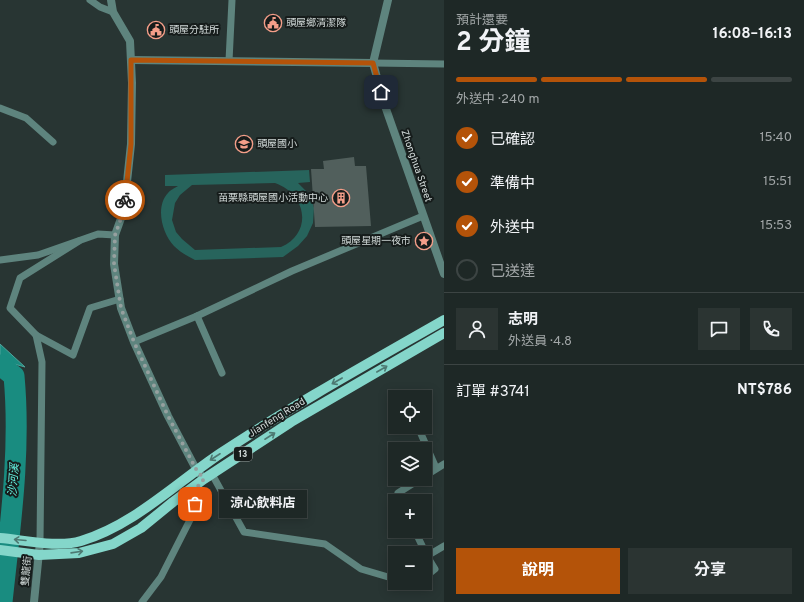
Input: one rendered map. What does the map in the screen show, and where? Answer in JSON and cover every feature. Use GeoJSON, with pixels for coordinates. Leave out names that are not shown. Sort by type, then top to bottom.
{"type":"FeatureCollection","features":[{"type":"Feature","properties":{"kind":"main road","name":"Jianfeng Road"},"geometry":{"type":"LineString","coordinates":[[40,542],[60,544],[80,542],[110,529],[136,515],[196,469],[265,424],[444,320]]}},
{"type":"Feature","properties":{"kind":"main road","name":"Jianfeng Road"},"geometry":{"type":"LineString","coordinates":[[39,555],[79,553],[113,544],[141,528],[204,479],[291,422],[444,333]]}},
{"type":"Feature","properties":{"kind":"main road","name":"13"},"geometry":{"type":"LineString","coordinates":[[0,538],[40,542]]}},
{"type":"Feature","properties":{"kind":"main road","name":"13"},"geometry":{"type":"LineString","coordinates":[[0,550],[39,555]]}},
{"type":"Feature","properties":{"kind":"street"},"geometry":{"type":"LineString","coordinates":[[111,0],[113,12],[130,41],[131,60],[131,144],[124,210],[115,235],[114,264],[121,308],[134,342],[168,416],[196,469],[204,479]]}},
{"type":"Feature","properties":{"kind":"street"},"geometry":{"type":"LineString","coordinates":[[131,60],[373,63],[388,0]]}},
{"type":"Feature","properties":{"kind":"street","name":"Zhonghua Street"},"geometry":{"type":"LineString","coordinates":[[373,63],[385,106],[444,274]]}},
{"type":"Feature","properties":{"kind":"street","name":"雙龍街"},"geometry":{"type":"LineString","coordinates":[[34,602],[40,542]]}},
{"type":"Feature","properties":{"kind":"lane"},"geometry":{"type":"LineString","coordinates":[[90,0],[100,7],[113,12]]}},
{"type":"Feature","properties":{"kind":"lane"},"geometry":{"type":"LineString","coordinates":[[229,61],[232,0]]}},
{"type":"Feature","properties":{"kind":"lane"},"geometry":{"type":"LineString","coordinates":[[373,63],[444,64]]}},
{"type":"Feature","properties":{"kind":"lane"},"geometry":{"type":"LineString","coordinates":[[0,108],[26,118],[53,142]]}},
{"type":"Feature","properties":{"kind":"lane"},"geometry":{"type":"LineString","coordinates":[[134,342],[197,316],[292,271],[423,216]]}},
{"type":"Feature","properties":{"kind":"lane"},"geometry":{"type":"LineString","coordinates":[[0,260],[38,256],[98,234],[115,235]]}},
{"type":"Feature","properties":{"kind":"lane"},"geometry":{"type":"LineString","coordinates":[[79,241],[20,278],[10,308],[36,335],[73,355],[90,308],[120,299]]}},
{"type":"Feature","properties":{"kind":"lane"},"geometry":{"type":"LineString","coordinates":[[197,316],[222,373]]}},
{"type":"Feature","properties":{"kind":"lane"},"geometry":{"type":"LineString","coordinates":[[36,335],[42,362],[43,381],[40,542]]}},
{"type":"Feature","properties":{"kind":"lane"},"geometry":{"type":"LineString","coordinates":[[421,434],[436,468]]}},
{"type":"Feature","properties":{"kind":"lane"},"geometry":{"type":"LineString","coordinates":[[432,471],[444,464]]}},
{"type":"Feature","properties":{"kind":"lane"},"geometry":{"type":"LineString","coordinates":[[142,602],[161,577],[193,514],[198,486],[204,479],[213,476],[244,532],[325,544],[361,569],[388,577]]}},
{"type":"Feature","properties":{"kind":"lane"},"geometry":{"type":"LineString","coordinates":[[398,494],[410,486]]}},
{"type":"Feature","properties":{"kind":"lane"},"geometry":{"type":"LineString","coordinates":[[432,553],[444,546]]}},
{"type":"Feature","properties":{"kind":"shaded area"},"geometry":{"type":"Polygon","coordinates":[[[309,170],[310,182],[298,183],[310,195],[314,208],[313,223],[307,236],[298,246],[283,257],[195,260],[174,246],[163,227],[161,212],[164,199],[171,190],[178,186],[165,186],[165,175],[309,170]],[[275,183],[192,185],[180,195],[175,203],[172,220],[176,232],[195,250],[281,247],[291,241],[298,233],[302,223],[302,214],[299,204],[286,188],[275,183]]]}},
{"type":"Feature","properties":{"kind":"shaded area"},"geometry":{"type":"Polygon","coordinates":[[[0,344],[25,367],[0,360],[0,344]]]}},
{"type":"Feature","properties":{"kind":"building","name":"苗栗縣頭屋國小活動中心"},"geometry":{"type":"Polygon","coordinates":[[[354,157],[355,166],[366,166],[371,226],[315,227],[311,169],[324,169],[323,161],[354,157]]]}},
{"type":"Feature","properties":{"kind":"waterway","name":"沙河溪"},"geometry":{"type":"LineString","coordinates":[[0,365],[14,376],[16,404],[14,489],[2,602]]}},
{"type":"Feature","properties":{"kind":"way so far"},"geometry":{"type":"LineString","coordinates":[[125,200],[124,210],[115,235],[114,264],[121,308],[134,342],[168,416],[196,469],[204,479],[198,486],[195,504]]}},
{"type":"Feature","properties":{"kind":"place","name":"頭屋鄉清潔隊"},"geometry":{"type":"Point","coordinates":[273,23]}},
{"type":"Feature","properties":{"kind":"place","name":"頭屋分駐所"},"geometry":{"type":"Point","coordinates":[156,30]}},
{"type":"Feature","properties":{"kind":"place","name":"頭屋國小"},"geometry":{"type":"Point","coordinates":[244,144]}},
{"type":"Feature","properties":{"kind":"place","name":"苗栗縣頭屋國小活動中心"},"geometry":{"type":"Point","coordinates":[341,198]}},
{"type":"Feature","properties":{"kind":"place","name":"頭屋星期一夜市"},"geometry":{"type":"Point","coordinates":[424,241]}},
{"type":"Feature","properties":{"kind":"place","name":"涼心飲料店"},"geometry":{"type":"Point","coordinates":[195,504]}},
{"type":"Feature","properties":{"kind":"route"},"geometry":{"type":"LineString","coordinates":[[125,200],[131,144],[131,60],[373,63],[381,92]]}}]}
